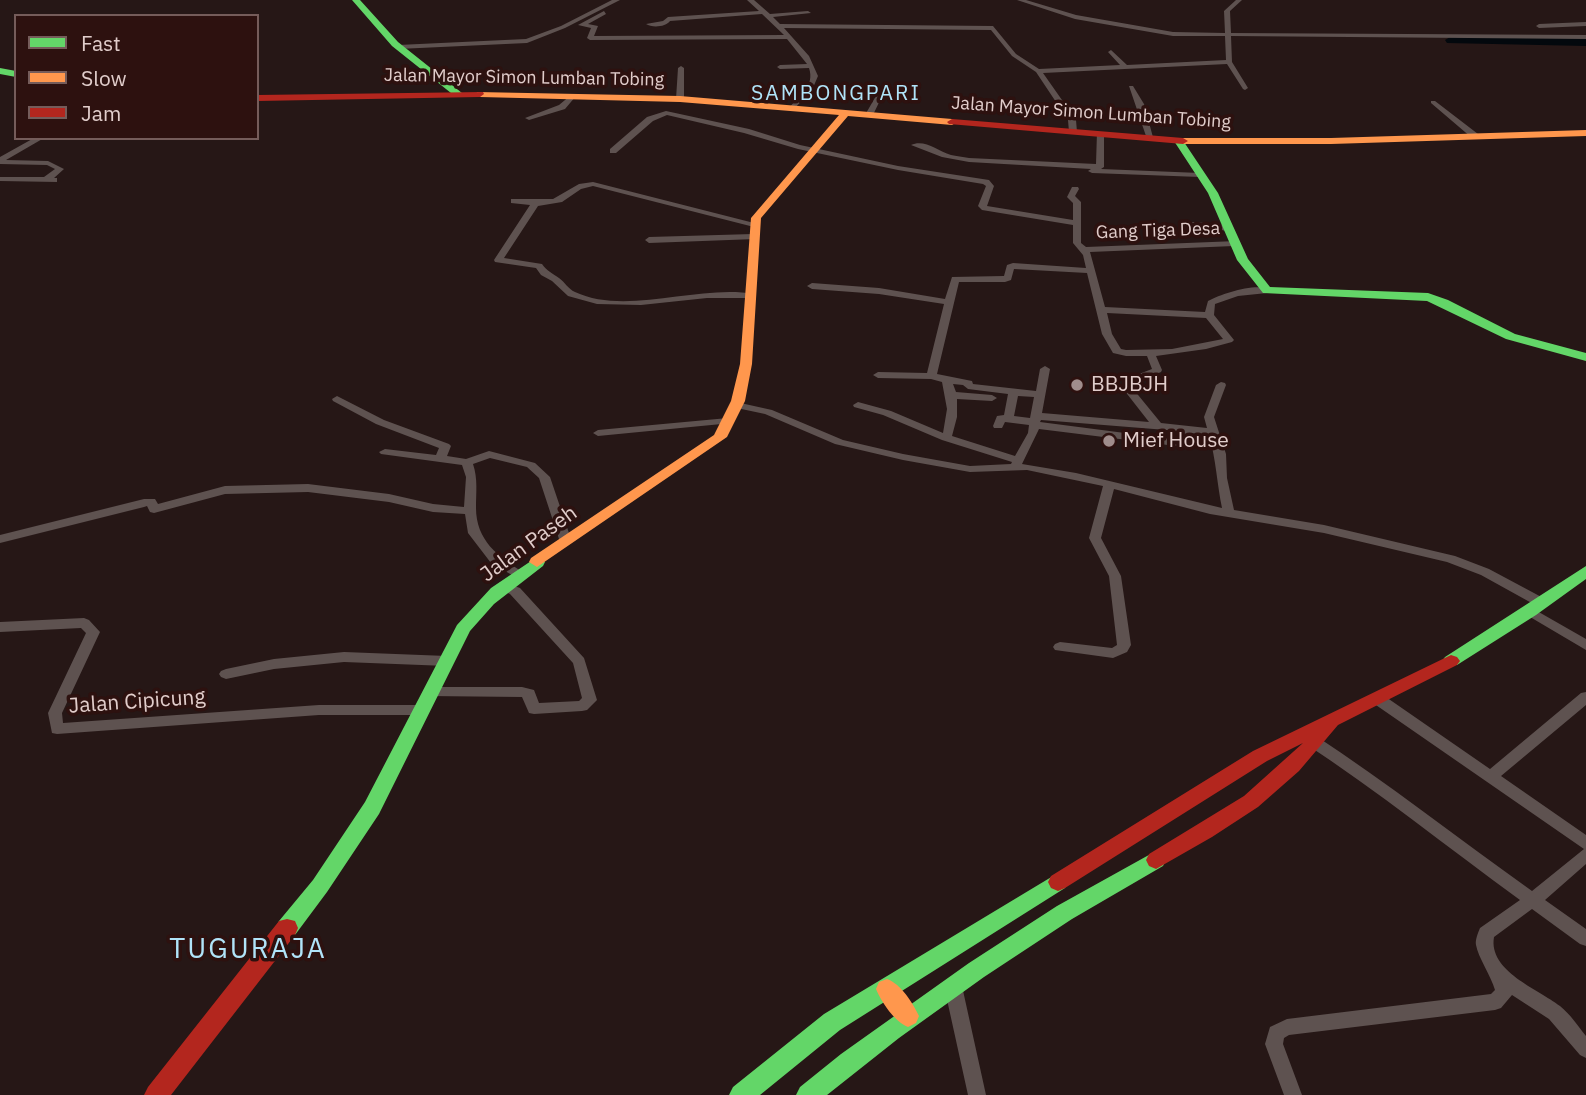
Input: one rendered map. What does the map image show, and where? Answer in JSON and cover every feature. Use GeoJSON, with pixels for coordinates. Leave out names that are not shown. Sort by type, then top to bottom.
{"type":"FeatureCollection","features":[{"type":"Feature","properties":{"kind":"street"},"geometry":{"type":"LineString","coordinates":[[356,0],[398,47],[460,95]]}},
{"type":"Feature","properties":{"kind":"street"},"geometry":{"type":"LineString","coordinates":[[617,0],[581,24],[595,26],[591,39],[790,37]]}},
{"type":"Feature","properties":{"kind":"street"},"geometry":{"type":"LineString","coordinates":[[750,0],[790,37],[815,76],[793,108]]}},
{"type":"Feature","properties":{"kind":"street"},"geometry":{"type":"LineString","coordinates":[[1020,0],[1075,17],[1153,31],[1586,37]]}},
{"type":"Feature","properties":{"kind":"street"},"geometry":{"type":"LineString","coordinates":[[1239,0],[1227,11],[1229,62],[1245,88]]}},
{"type":"Feature","properties":{"kind":"street"},"geometry":{"type":"LineString","coordinates":[[649,24],[665,23],[666,19],[808,13]]}},
{"type":"Feature","properties":{"kind":"street"},"geometry":{"type":"LineString","coordinates":[[398,47],[527,41],[596,15]]}},
{"type":"Feature","properties":{"kind":"street"},"geometry":{"type":"LineString","coordinates":[[1539,26],[1586,24]]}},
{"type":"Feature","properties":{"kind":"street"},"geometry":{"type":"LineString","coordinates":[[779,26],[993,28],[1014,55],[1038,71],[1072,120],[1073,132]]}},
{"type":"Feature","properties":{"kind":"street"},"geometry":{"type":"LineString","coordinates":[[1111,52],[1140,104],[1151,139]]}},
{"type":"Feature","properties":{"kind":"street"},"geometry":{"type":"LineString","coordinates":[[1038,71],[1229,62]]}},
{"type":"Feature","properties":{"kind":"street"},"geometry":{"type":"LineString","coordinates":[[780,67],[811,66]]}},
{"type":"Feature","properties":{"kind":"street"},"geometry":{"type":"LineString","coordinates":[[1155,66],[1167,77]]}},
{"type":"Feature","properties":{"kind":"street"},"geometry":{"type":"LineString","coordinates":[[680,99],[681,68]]}},
{"type":"Feature","properties":{"kind":"street"},"geometry":{"type":"LineString","coordinates":[[869,115],[882,90]]}},
{"type":"Feature","properties":{"kind":"street","name":"Jalan Mayor Simon Lumban Tobing"},"geometry":{"type":"LineString","coordinates":[[259,98],[460,95],[680,99],[1151,139],[1230,143],[1586,133]]}},
{"type":"Feature","properties":{"kind":"street"},"geometry":{"type":"LineString","coordinates":[[529,118],[562,107],[573,96]]}},
{"type":"Feature","properties":{"kind":"street"},"geometry":{"type":"LineString","coordinates":[[1433,102],[1475,136]]}},
{"type":"Feature","properties":{"kind":"street"},"geometry":{"type":"LineString","coordinates":[[613,151],[650,119],[664,113],[898,168],[986,182],[990,186],[982,206],[985,208],[1078,223]]}},
{"type":"Feature","properties":{"kind":"street"},"geometry":{"type":"LineString","coordinates":[[754,230],[756,218],[846,113]]}},
{"type":"Feature","properties":{"kind":"street"},"geometry":{"type":"LineString","coordinates":[[915,145],[933,147],[949,157],[1102,166],[1100,134]]}},
{"type":"Feature","properties":{"kind":"street"},"geometry":{"type":"LineString","coordinates":[[0,161],[37,140]]}},
{"type":"Feature","properties":{"kind":"street"},"geometry":{"type":"LineString","coordinates":[[1179,141],[1217,200],[1231,236],[1252,275],[1267,290]]}},
{"type":"Feature","properties":{"kind":"street"},"geometry":{"type":"LineString","coordinates":[[0,161],[48,163],[60,169],[46,180]]}},
{"type":"Feature","properties":{"kind":"street"},"geometry":{"type":"LineString","coordinates":[[1089,166],[1089,171],[1092,172],[1200,175]]}},
{"type":"Feature","properties":{"kind":"street"},"geometry":{"type":"LineString","coordinates":[[0,179],[58,180]]}},
{"type":"Feature","properties":{"kind":"street"},"geometry":{"type":"LineString","coordinates":[[514,201],[536,203],[558,200],[582,184],[593,184],[754,230]]}},
{"type":"Feature","properties":{"kind":"street"},"geometry":{"type":"LineString","coordinates":[[1074,189],[1071,197],[1076,202],[1078,244],[1084,250],[1107,334],[1116,351],[1126,354],[1150,354],[1227,342],[1228,338],[1209,315],[1101,310]]}},
{"type":"Feature","properties":{"kind":"street"},"geometry":{"type":"LineString","coordinates":[[536,203],[498,260],[539,266],[544,275],[557,280],[562,288],[574,295],[617,302],[719,295],[751,296]]}},
{"type":"Feature","properties":{"kind":"street"},"geometry":{"type":"LineString","coordinates":[[1193,225],[1231,236]]}},
{"type":"Feature","properties":{"kind":"street"},"geometry":{"type":"LineString","coordinates":[[649,240],[754,230]]}},
{"type":"Feature","properties":{"kind":"street","name":"Jalan Paseh"},"geometry":{"type":"LineString","coordinates":[[156,1095],[320,886],[372,808],[463,629],[478,608],[503,586],[699,454],[720,437],[736,405],[746,364],[754,230]]}},
{"type":"Feature","properties":{"kind":"street","name":"Gang Tiga Desa"},"geometry":{"type":"LineString","coordinates":[[1084,250],[1231,236]]}},
{"type":"Feature","properties":{"kind":"street"},"geometry":{"type":"LineString","coordinates":[[931,376],[948,302],[954,281],[958,277],[1005,279],[1013,266],[1091,271]]}},
{"type":"Feature","properties":{"kind":"street"},"geometry":{"type":"LineString","coordinates":[[811,286],[878,291],[948,302]]}},
{"type":"Feature","properties":{"kind":"street"},"geometry":{"type":"LineString","coordinates":[[1209,315],[1211,303],[1219,298],[1234,293],[1267,290],[1418,297],[1448,301],[1500,332],[1586,357]]}},
{"type":"Feature","properties":{"kind":"street"},"geometry":{"type":"LineString","coordinates":[[1150,354],[1157,370],[1133,379],[1129,390],[1158,426]]}},
{"type":"Feature","properties":{"kind":"street"},"geometry":{"type":"LineString","coordinates":[[1016,464],[1036,421],[1045,369]]}},
{"type":"Feature","properties":{"kind":"street"},"geometry":{"type":"LineString","coordinates":[[878,375],[931,376],[993,394]]}},
{"type":"Feature","properties":{"kind":"street"},"geometry":{"type":"LineString","coordinates":[[945,379],[951,395],[951,426],[946,438]]}},
{"type":"Feature","properties":{"kind":"street"},"geometry":{"type":"LineString","coordinates":[[1220,385],[1209,417],[1220,454],[1221,478],[1229,514]]}},
{"type":"Feature","properties":{"kind":"street"},"geometry":{"type":"LineString","coordinates":[[993,394],[991,401],[1041,395]]}},
{"type":"Feature","properties":{"kind":"street"},"geometry":{"type":"LineString","coordinates":[[951,395],[993,394]]}},
{"type":"Feature","properties":{"kind":"street"},"geometry":{"type":"LineString","coordinates":[[1013,397],[1003,422],[1158,426],[1213,432]]}},
{"type":"Feature","properties":{"kind":"street"},"geometry":{"type":"LineString","coordinates":[[337,399],[380,422],[445,446],[440,459]]}},
{"type":"Feature","properties":{"kind":"street"},"geometry":{"type":"LineString","coordinates":[[736,405],[768,412],[839,442],[903,457],[970,469],[1016,464]]}},
{"type":"Feature","properties":{"kind":"street"},"geometry":{"type":"LineString","coordinates":[[858,405],[887,413],[1027,467],[1229,514],[1324,529],[1451,559],[1485,572],[1586,645]]}},
{"type":"Feature","properties":{"kind":"street"},"geometry":{"type":"LineString","coordinates":[[598,433],[728,421]]}},
{"type":"Feature","properties":{"kind":"street"},"geometry":{"type":"LineString","coordinates":[[1036,421],[1184,444],[1184,429]]}},
{"type":"Feature","properties":{"kind":"street"},"geometry":{"type":"LineString","coordinates":[[385,452],[467,462],[489,454],[531,465],[544,477],[566,542]]}},
{"type":"Feature","properties":{"kind":"street"},"geometry":{"type":"LineString","coordinates":[[467,462],[472,477],[470,511],[474,533],[495,560],[519,575]]}},
{"type":"Feature","properties":{"kind":"street"},"geometry":{"type":"LineString","coordinates":[[1060,647],[1112,653],[1122,649],[1124,645],[1115,576],[1095,538],[1109,486]]}},
{"type":"Feature","properties":{"kind":"street"},"geometry":{"type":"LineString","coordinates":[[0,539],[145,503],[151,502],[154,509],[235,488],[345,491],[433,508],[470,511]]}},
{"type":"Feature","properties":{"kind":"street"},"geometry":{"type":"LineString","coordinates":[[741,1095],[832,1022],[1260,756],[1435,671],[1536,607],[1586,571]]}},
{"type":"Feature","properties":{"kind":"street"},"geometry":{"type":"LineString","coordinates":[[432,692],[522,692],[529,694],[534,709],[582,706],[590,700],[579,661],[515,591],[503,586]]}},
{"type":"Feature","properties":{"kind":"street","name":"Jalan Cipicung"},"geometry":{"type":"LineString","coordinates":[[0,626],[84,623],[93,632],[55,713],[57,729],[319,710],[422,710]]}},
{"type":"Feature","properties":{"kind":"street"},"geometry":{"type":"LineString","coordinates":[[226,674],[274,664],[344,657],[447,661]]}},
{"type":"Feature","properties":{"kind":"street"},"geometry":{"type":"LineString","coordinates":[[1491,776],[1586,697]]}},
{"type":"Feature","properties":{"kind":"street"},"geometry":{"type":"LineString","coordinates":[[1378,699],[1586,843]]}},
{"type":"Feature","properties":{"kind":"street"},"geometry":{"type":"LineString","coordinates":[[808,1095],[908,1016],[953,986],[1094,895],[1247,804],[1317,744],[1330,723]]}},
{"type":"Feature","properties":{"kind":"street"},"geometry":{"type":"LineString","coordinates":[[1302,734],[1369,778],[1427,824],[1586,939]]}},
{"type":"Feature","properties":{"kind":"street"},"geometry":{"type":"LineString","coordinates":[[1293,1095],[1274,1044],[1276,1032],[1287,1027],[1495,1002],[1504,993],[1500,977],[1484,945],[1486,933],[1533,900],[1586,855]]}},
{"type":"Feature","properties":{"kind":"street"},"geometry":{"type":"LineString","coordinates":[[1500,977],[1555,1013],[1586,1049]]}},
{"type":"Feature","properties":{"kind":"street"},"geometry":{"type":"LineString","coordinates":[[953,986],[977,1095]]}},
{"type":"Feature","properties":{"kind":"street"},"geometry":{"type":"LineString","coordinates":[[887,989],[908,1016]]}},
{"type":"Feature","properties":{"kind":"waterway"},"geometry":{"type":"LineString","coordinates":[[1452,40],[1586,42]]}},
{"type":"Feature","properties":{"kind":"traffic: fast"},"geometry":{"type":"LineString","coordinates":[[356,0],[395,44],[459,95]]}},
{"type":"Feature","properties":{"kind":"traffic: fast"},"geometry":{"type":"LineString","coordinates":[[0,71],[14,74]]}},
{"type":"Feature","properties":{"kind":"traffic: fast"},"geometry":{"type":"LineString","coordinates":[[1179,141],[1213,193],[1243,260],[1267,290],[1428,297],[1511,336],[1586,357]]}},
{"type":"Feature","properties":{"kind":"traffic: fast"},"geometry":{"type":"LineString","coordinates":[[287,928],[320,886],[372,808],[463,629],[488,600],[537,562]]}},
{"type":"Feature","properties":{"kind":"traffic: fast"},"geometry":{"type":"LineString","coordinates":[[1451,661],[1530,611],[1586,571]]}},
{"type":"Feature","properties":{"kind":"traffic: fast"},"geometry":{"type":"LineString","coordinates":[[808,1095],[933,999],[1020,941],[1156,860]]}},
{"type":"Feature","properties":{"kind":"traffic: fast"},"geometry":{"type":"LineString","coordinates":[[741,1095],[832,1022],[1058,882]]}},
{"type":"Feature","properties":{"kind":"traffic: slow"},"geometry":{"type":"LineString","coordinates":[[480,94],[680,99],[952,122]]}},
{"type":"Feature","properties":{"kind":"traffic: slow"},"geometry":{"type":"LineString","coordinates":[[537,562],[720,437],[738,401],[746,364],[756,218],[846,113]]}},
{"type":"Feature","properties":{"kind":"traffic: slow"},"geometry":{"type":"LineString","coordinates":[[1183,141],[1331,141],[1586,133]]}},
{"type":"Feature","properties":{"kind":"traffic: slow"},"geometry":{"type":"LineString","coordinates":[[887,989],[908,1016]]}},
{"type":"Feature","properties":{"kind":"traffic: jam"},"geometry":{"type":"LineString","coordinates":[[259,98],[480,94]]}},
{"type":"Feature","properties":{"kind":"traffic: jam"},"geometry":{"type":"LineString","coordinates":[[952,122],[1183,141]]}},
{"type":"Feature","properties":{"kind":"traffic: jam"},"geometry":{"type":"LineString","coordinates":[[1058,882],[1260,756],[1451,661]]}},
{"type":"Feature","properties":{"kind":"traffic: jam"},"geometry":{"type":"LineString","coordinates":[[1156,860],[1251,801],[1293,766],[1330,723]]}},
{"type":"Feature","properties":{"kind":"traffic: jam"},"geometry":{"type":"LineString","coordinates":[[156,1095],[287,928]]}},
{"type":"Feature","properties":{"kind":"place","name":"BBJBJH"},"geometry":{"type":"Point","coordinates":[1077,385]}},
{"type":"Feature","properties":{"kind":"place","name":"Mief House"},"geometry":{"type":"Point","coordinates":[1109,441]}},
{"type":"Feature","properties":{"kind":"district","name":"SAMBONGPARI"},"geometry":{"type":"Point","coordinates":[836,94]}},
{"type":"Feature","properties":{"kind":"district","name":"TUGURAJA"},"geometry":{"type":"Point","coordinates":[248,950]}}]}
